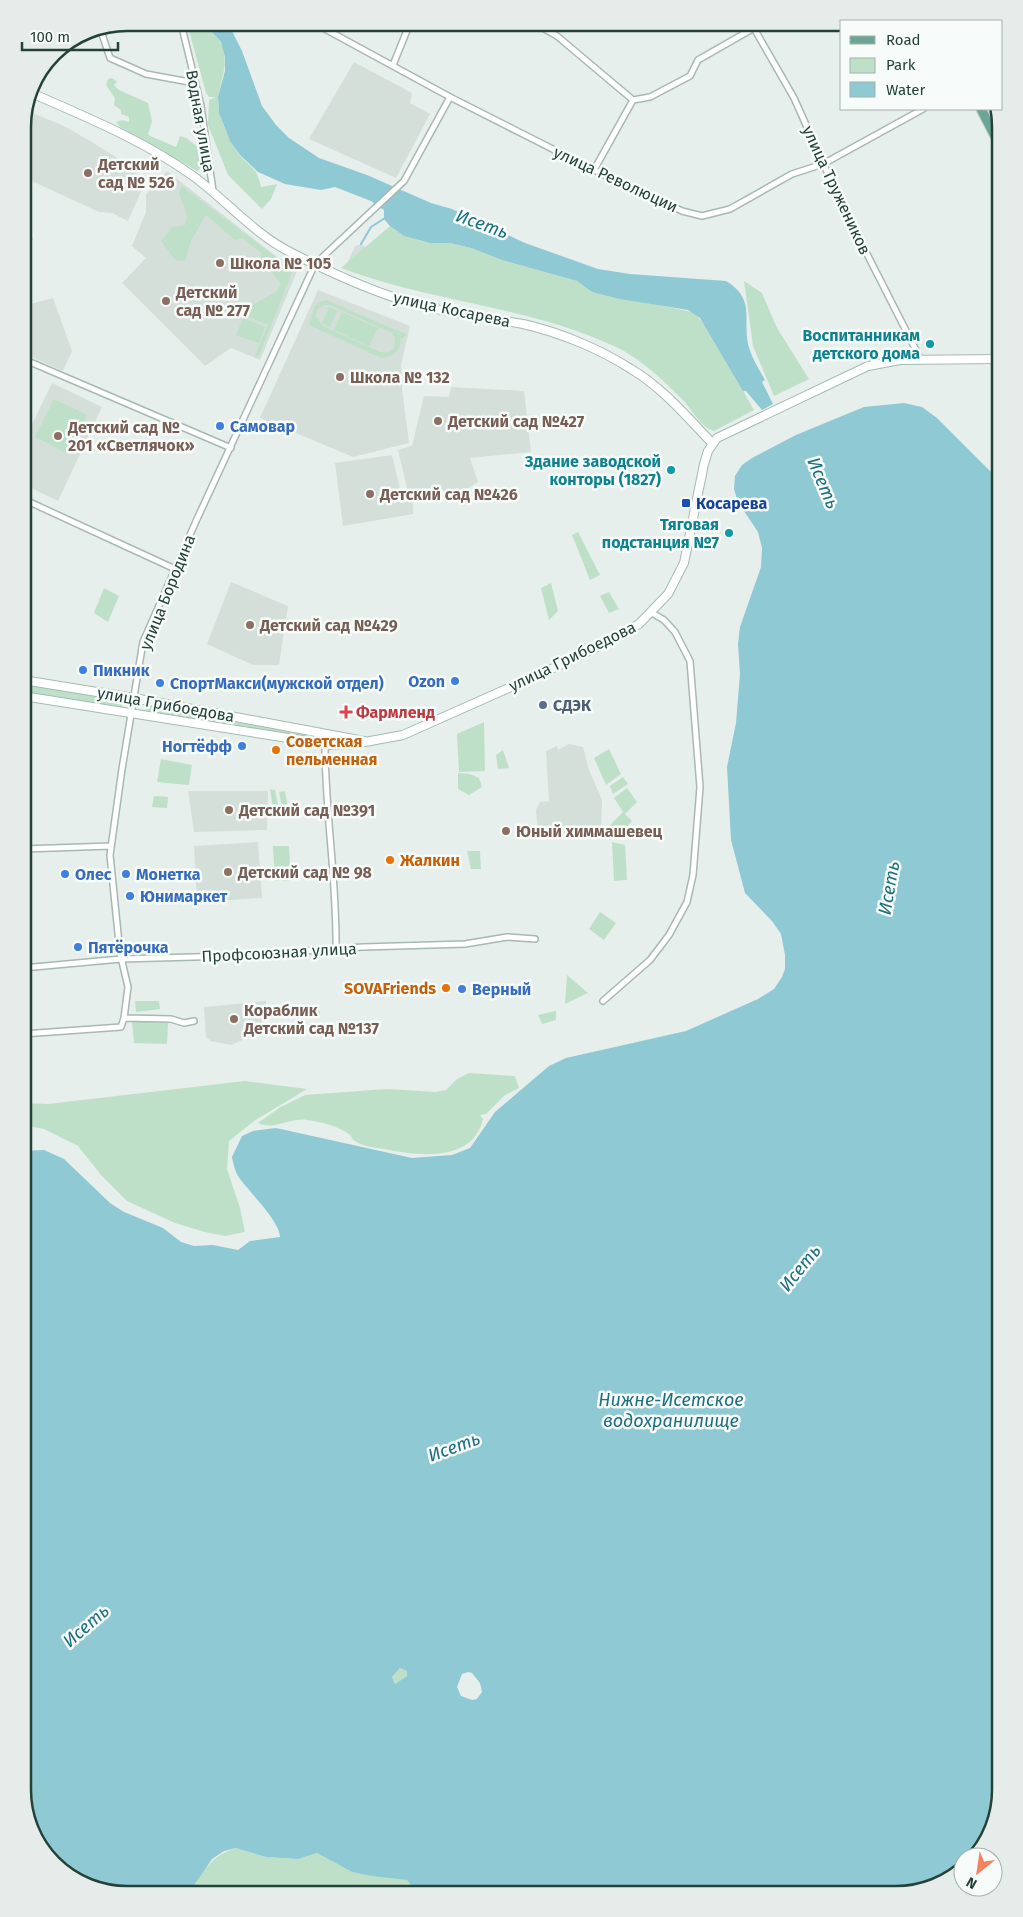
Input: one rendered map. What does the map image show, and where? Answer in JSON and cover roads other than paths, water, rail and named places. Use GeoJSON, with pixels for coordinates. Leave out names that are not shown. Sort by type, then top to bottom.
{"type":"FeatureCollection","features":[{"type":"Feature","properties":{"kind":"main road","name":"улица Косарева"},"geometry":{"type":"LineString","coordinates":[[36,95],[122,134],[159,154],[213,191],[277,245],[315,264],[380,293],[448,312],[525,325],[565,338],[632,369],[655,385],[712,443]]}},
{"type":"Feature","properties":{"kind":"main road"},"geometry":{"type":"LineString","coordinates":[[982,110],[992,130]]}},
{"type":"Feature","properties":{"kind":"main road"},"geometry":{"type":"LineString","coordinates":[[712,443],[717,438],[756,418],[868,366],[900,360],[992,358]]}},
{"type":"Feature","properties":{"kind":"main road","name":"улица Грибоедова"},"geometry":{"type":"LineString","coordinates":[[31,697],[324,744],[337,745],[368,742],[403,735],[558,666],[619,636],[652,613],[668,594],[684,563],[704,464],[712,443]]}},
{"type":"Feature","properties":{"kind":"main road","name":"улица Грибоедова"},"geometry":{"type":"LineString","coordinates":[[31,681],[134,698],[368,742]]}},
{"type":"Feature","properties":{"kind":"street","name":"Водная улица"},"geometry":{"type":"LineString","coordinates":[[183,31],[195,82],[213,191]]}},
{"type":"Feature","properties":{"kind":"street","name":"улица Революции"},"geometry":{"type":"LineString","coordinates":[[331,31],[450,97],[594,170],[682,211],[702,216],[730,209],[792,174],[823,164],[921,110]]}},
{"type":"Feature","properties":{"kind":"street"},"geometry":{"type":"LineString","coordinates":[[393,65],[407,31]]}},
{"type":"Feature","properties":{"kind":"street"},"geometry":{"type":"LineString","coordinates":[[548,31],[557,36],[633,100]]}},
{"type":"Feature","properties":{"kind":"street"},"geometry":{"type":"LineString","coordinates":[[633,100],[650,97],[690,76],[698,60],[749,31]]}},
{"type":"Feature","properties":{"kind":"street","name":"улица Тружеников"},"geometry":{"type":"LineString","coordinates":[[756,31],[794,98],[823,164],[921,360]]}},
{"type":"Feature","properties":{"kind":"street"},"geometry":{"type":"LineString","coordinates":[[102,35],[110,58],[146,74],[195,82]]}},
{"type":"Feature","properties":{"kind":"street","name":"улица Бородина"},"geometry":{"type":"LineString","coordinates":[[124,1018],[128,987],[121,959],[110,855],[143,642],[315,264],[404,181],[450,97]]}},
{"type":"Feature","properties":{"kind":"street"},"geometry":{"type":"LineString","coordinates":[[594,170],[633,100]]}},
{"type":"Feature","properties":{"kind":"street"},"geometry":{"type":"LineString","coordinates":[[31,362],[232,448]]}},
{"type":"Feature","properties":{"kind":"street"},"geometry":{"type":"LineString","coordinates":[[31,503],[175,569]]}},
{"type":"Feature","properties":{"kind":"street"},"geometry":{"type":"LineString","coordinates":[[603,1001],[650,960],[664,942],[687,902],[693,875],[700,786],[690,661],[675,632],[664,620],[652,613]]}},
{"type":"Feature","properties":{"kind":"street"},"geometry":{"type":"LineString","coordinates":[[324,744],[324,779],[332,857],[336,949]]}},
{"type":"Feature","properties":{"kind":"street"},"geometry":{"type":"LineString","coordinates":[[31,849],[111,846]]}},
{"type":"Feature","properties":{"kind":"street","name":"Профсоюзная улица"},"geometry":{"type":"LineString","coordinates":[[31,967],[121,959],[229,956],[336,949],[465,944],[507,937],[535,939]]}},
{"type":"Feature","properties":{"kind":"street"},"geometry":{"type":"LineString","coordinates":[[31,1033],[121,1027],[124,1018],[171,1019],[184,1023],[194,1022]]}},
{"type":"Feature","properties":{"kind":"water","name":"Исеть"},"geometry":{"type":"Polygon","coordinates":[[[211,31],[232,31],[242,51],[262,106],[276,125],[289,138],[319,158],[367,175],[431,203],[452,209],[525,243],[598,269],[630,274],[726,281],[741,294],[744,301],[749,349],[765,380],[762,382],[773,404],[762,410],[746,391],[743,391],[700,318],[688,310],[620,299],[592,292],[577,281],[502,260],[471,248],[450,243],[430,243],[404,236],[390,226],[384,219],[384,210],[371,201],[335,187],[321,190],[285,184],[258,172],[240,155],[230,141],[219,113],[218,97],[225,71],[225,57],[221,42],[211,31]]]}},
{"type":"Feature","properties":{"kind":"water","name":"Нижне-Исетское водохранилище"},"geometry":{"type":"Polygon","coordinates":[[[904,403],[922,407],[937,418],[992,473],[992,1790],[987,1821],[982,1832],[973,1847],[953,1847],[953,1867],[949,1870],[921,1882],[896,1886],[411,1886],[407,1880],[352,1872],[317,1853],[298,1859],[266,1857],[236,1848],[224,1851],[212,1859],[193,1886],[121,1886],[96,1881],[85,1876],[64,1862],[47,1843],[36,1821],[31,1790],[31,1151],[44,1150],[64,1159],[110,1203],[124,1212],[163,1228],[181,1242],[194,1246],[213,1245],[238,1250],[250,1241],[280,1237],[275,1223],[236,1172],[232,1157],[242,1136],[253,1131],[276,1128],[412,1158],[452,1155],[470,1148],[495,1112],[549,1066],[566,1058],[686,1031],[758,999],[774,989],[785,969],[785,955],[781,934],[772,921],[745,893],[731,840],[727,767],[736,723],[740,674],[738,644],[740,627],[761,567],[762,548],[758,532],[738,502],[734,489],[735,476],[742,465],[796,435],[864,407],[904,403]],[[400,1668],[392,1677],[395,1684],[407,1676],[407,1671],[400,1668]],[[468,1672],[462,1674],[457,1687],[461,1696],[472,1700],[477,1699],[482,1692],[480,1683],[472,1673],[468,1672]]]}},
{"type":"Feature","properties":{"kind":"waterway"},"geometry":{"type":"LineString","coordinates":[[361,244],[371,227],[385,218]]}},
{"type":"Feature","properties":{"kind":"place","name":"Детcкий сад № 526"},"geometry":{"type":"Point","coordinates":[88,173]}},
{"type":"Feature","properties":{"kind":"place","name":"Школа № 105"},"geometry":{"type":"Point","coordinates":[220,263]}},
{"type":"Feature","properties":{"kind":"place","name":"Детcкий сад № 277"},"geometry":{"type":"Point","coordinates":[166,301]}},
{"type":"Feature","properties":{"kind":"place","name":"Воспитанникам детского дома"},"geometry":{"type":"Point","coordinates":[930,344]}},
{"type":"Feature","properties":{"kind":"place","name":"Школа № 132"},"geometry":{"type":"Point","coordinates":[340,377]}},
{"type":"Feature","properties":{"kind":"place","name":"Детский сад №427"},"geometry":{"type":"Point","coordinates":[438,421]}},
{"type":"Feature","properties":{"kind":"place","name":"Самовар"},"geometry":{"type":"Point","coordinates":[220,426]}},
{"type":"Feature","properties":{"kind":"place","name":"Детский сад № 201 «Светлячок»"},"geometry":{"type":"Point","coordinates":[58,436]}},
{"type":"Feature","properties":{"kind":"place","name":"Здание заводской конторы (1827)"},"geometry":{"type":"Point","coordinates":[671,470]}},
{"type":"Feature","properties":{"kind":"place","name":"Детский сад №426"},"geometry":{"type":"Point","coordinates":[370,494]}},
{"type":"Feature","properties":{"kind":"place","name":"Косарева"},"geometry":{"type":"Point","coordinates":[686,503]}},
{"type":"Feature","properties":{"kind":"place","name":"Тяговая подстанция №7"},"geometry":{"type":"Point","coordinates":[729,533]}},
{"type":"Feature","properties":{"kind":"place","name":"Детский сад №429"},"geometry":{"type":"Point","coordinates":[250,625]}},
{"type":"Feature","properties":{"kind":"place","name":"Пикник"},"geometry":{"type":"Point","coordinates":[83,670]}},
{"type":"Feature","properties":{"kind":"place","name":"Ozon"},"geometry":{"type":"Point","coordinates":[455,681]}},
{"type":"Feature","properties":{"kind":"place","name":"СпортМакси(мужской отдел)"},"geometry":{"type":"Point","coordinates":[160,683]}},
{"type":"Feature","properties":{"kind":"place","name":"СДЭК"},"geometry":{"type":"Point","coordinates":[543,705]}},
{"type":"Feature","properties":{"kind":"place","name":"Фармленд"},"geometry":{"type":"Point","coordinates":[346,712]}},
{"type":"Feature","properties":{"kind":"place","name":"Ногтёфф"},"geometry":{"type":"Point","coordinates":[242,746]}},
{"type":"Feature","properties":{"kind":"place","name":"Советская пельменная"},"geometry":{"type":"Point","coordinates":[276,750]}},
{"type":"Feature","properties":{"kind":"place","name":"Детский сад №391"},"geometry":{"type":"Point","coordinates":[229,810]}},
{"type":"Feature","properties":{"kind":"place","name":"Юный химмашевец"},"geometry":{"type":"Point","coordinates":[506,831]}},
{"type":"Feature","properties":{"kind":"place","name":"Жалкин"},"geometry":{"type":"Point","coordinates":[390,860]}},
{"type":"Feature","properties":{"kind":"place","name":"Детский сад № 98"},"geometry":{"type":"Point","coordinates":[228,872]}},
{"type":"Feature","properties":{"kind":"place","name":"Олес"},"geometry":{"type":"Point","coordinates":[65,874]}},
{"type":"Feature","properties":{"kind":"place","name":"Монетка"},"geometry":{"type":"Point","coordinates":[126,874]}},
{"type":"Feature","properties":{"kind":"place","name":"Юнимаркет"},"geometry":{"type":"Point","coordinates":[130,896]}},
{"type":"Feature","properties":{"kind":"place","name":"Пятёрочка"},"geometry":{"type":"Point","coordinates":[78,947]}},
{"type":"Feature","properties":{"kind":"place","name":"SOVAFriends"},"geometry":{"type":"Point","coordinates":[446,988]}},
{"type":"Feature","properties":{"kind":"place","name":"Верный"},"geometry":{"type":"Point","coordinates":[462,989]}},
{"type":"Feature","properties":{"kind":"place","name":"Кораблик Детский сад №137"},"geometry":{"type":"Point","coordinates":[234,1019]}}]}
